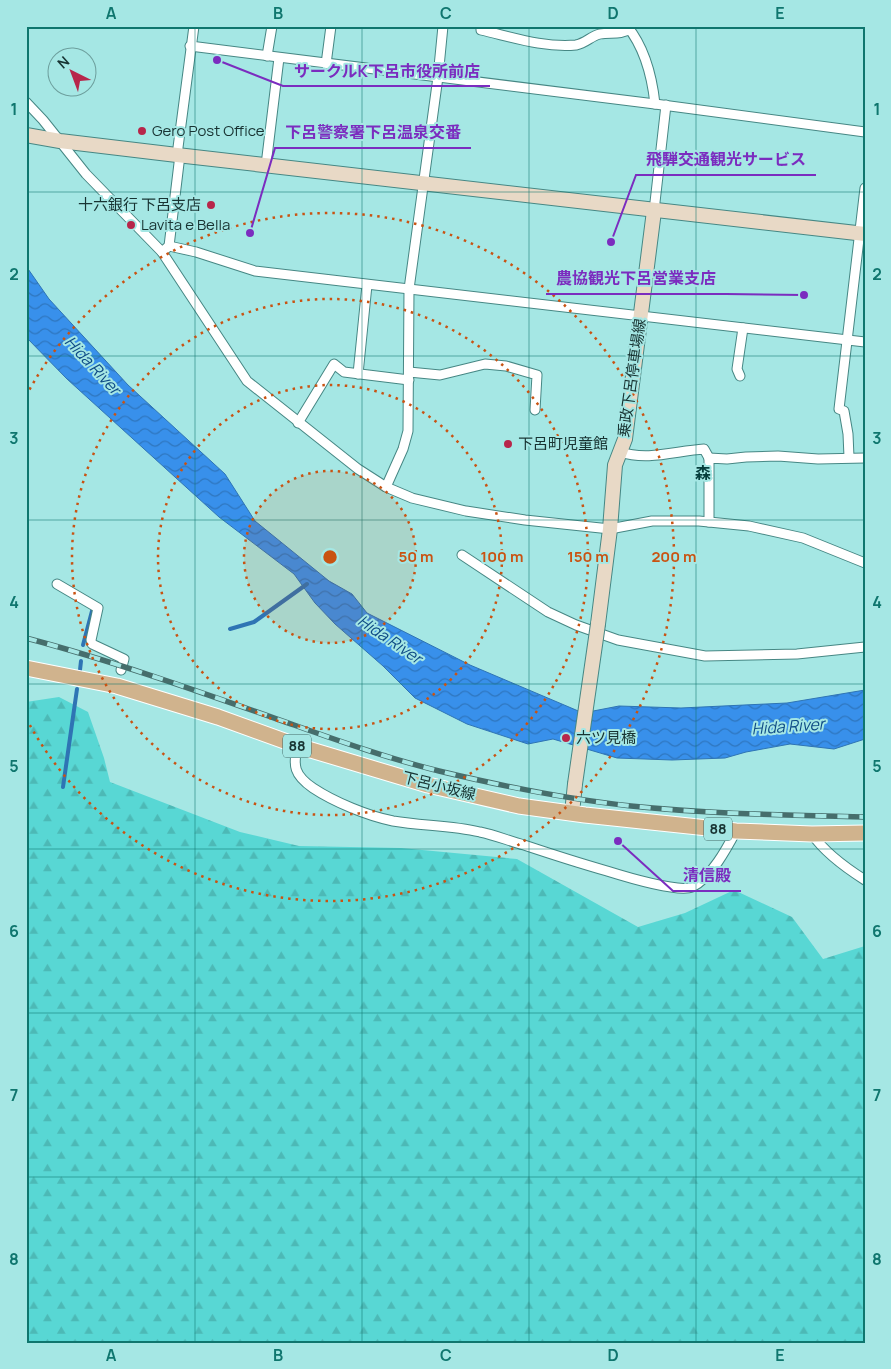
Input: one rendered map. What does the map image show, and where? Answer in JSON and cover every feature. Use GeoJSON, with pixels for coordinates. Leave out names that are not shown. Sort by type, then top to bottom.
{"type":"FeatureCollection","features":[{"type":"Feature","properties":{"kind":"main road"},"geometry":{"type":"LineString","coordinates":[[26,135],[179,155],[862,234]]}},
{"type":"Feature","properties":{"kind":"main road","name":"乗政下呂停車場線"},"geometry":{"type":"LineString","coordinates":[[572,813],[610,529],[615,465],[626,439],[654,211]]}},
{"type":"Feature","properties":{"kind":"main road","name":"下呂小坂線"},"geometry":{"type":"LineString","coordinates":[[26,668],[117,686],[218,717],[297,746],[428,785],[519,806],[736,830],[812,834],[865,833]]}},
{"type":"Feature","properties":{"kind":"street"},"geometry":{"type":"LineString","coordinates":[[165,249],[179,155],[190,46],[194,26]]}},
{"type":"Feature","properties":{"kind":"street"},"geometry":{"type":"LineString","coordinates":[[267,56],[272,26]]}},
{"type":"Feature","properties":{"kind":"street"},"geometry":{"type":"LineString","coordinates":[[326,64],[331,26]]}},
{"type":"Feature","properties":{"kind":"street"},"geometry":{"type":"LineString","coordinates":[[386,487],[403,449],[408,431],[409,289],[438,77],[443,26]]}},
{"type":"Feature","properties":{"kind":"street"},"geometry":{"type":"LineString","coordinates":[[481,26],[481,30],[536,43],[562,45],[585,43],[593,36],[600,34],[625,33],[629,28],[635,36],[647,63],[653,85],[655,104]]}},
{"type":"Feature","properties":{"kind":"street"},"geometry":{"type":"LineString","coordinates":[[190,46],[666,105],[865,132]]}},
{"type":"Feature","properties":{"kind":"street"},"geometry":{"type":"LineString","coordinates":[[266,165],[279,58]]}},
{"type":"Feature","properties":{"kind":"street"},"geometry":{"type":"LineString","coordinates":[[26,102],[60,140],[86,174],[165,249],[246,381],[358,469],[386,487],[412,498],[466,511],[525,520],[610,529],[652,521],[709,522],[749,526],[804,538],[865,563]]}},
{"type":"Feature","properties":{"kind":"street"},"geometry":{"type":"LineString","coordinates":[[654,211],[666,105]]}},
{"type":"Feature","properties":{"kind":"street"},"geometry":{"type":"LineString","coordinates":[[849,457],[844,411],[839,409],[862,234],[865,188]]}},
{"type":"Feature","properties":{"kind":"street"},"geometry":{"type":"LineString","coordinates":[[165,249],[196,252],[255,271],[865,342]]}},
{"type":"Feature","properties":{"kind":"street"},"geometry":{"type":"LineString","coordinates":[[358,374],[367,285]]}},
{"type":"Feature","properties":{"kind":"street"},"geometry":{"type":"LineString","coordinates":[[740,376],[737,369],[743,328]]}},
{"type":"Feature","properties":{"kind":"street"},"geometry":{"type":"LineString","coordinates":[[298,422],[334,364],[344,372],[409,376],[440,375],[485,364],[506,366],[537,375],[535,410]]}},
{"type":"Feature","properties":{"kind":"street"},"geometry":{"type":"LineString","coordinates":[[620,452],[630,455],[654,456],[704,450],[709,458],[709,522]]}},
{"type":"Feature","properties":{"kind":"street"},"geometry":{"type":"LineString","coordinates":[[709,458],[727,460],[746,457],[778,456],[818,459],[865,458]]}},
{"type":"Feature","properties":{"kind":"street"},"geometry":{"type":"LineString","coordinates":[[462,555],[548,612],[576,625],[618,640],[705,656],[797,654],[865,647]]}},
{"type":"Feature","properties":{"kind":"street"},"geometry":{"type":"LineString","coordinates":[[56,584],[98,608],[91,640],[92,644],[124,659],[121,670]]}},
{"type":"Feature","properties":{"kind":"street"},"geometry":{"type":"LineString","coordinates":[[297,746],[294,761],[295,770],[300,777],[312,787],[376,817],[482,832],[623,876],[677,889],[692,887],[708,874],[722,857],[736,830]]}},
{"type":"Feature","properties":{"kind":"street"},"geometry":{"type":"LineString","coordinates":[[812,834],[823,847],[848,869],[865,880]]}},
{"type":"Feature","properties":{"kind":"green space"},"geometry":{"type":"Polygon","coordinates":[[[59,697],[88,712],[110,782],[240,832],[299,846],[401,848],[517,859],[638,927],[685,913],[734,890],[792,917],[823,959],[865,946],[865,1343],[26,1343],[26,702],[59,697]]]}},
{"type":"Feature","properties":{"kind":"water","name":"Hida River"},"geometry":{"type":"Polygon","coordinates":[[[26,266],[49,299],[128,385],[225,474],[255,521],[329,581],[352,594],[367,613],[470,665],[583,713],[619,706],[681,708],[787,703],[865,690],[865,739],[834,749],[790,744],[725,758],[672,760],[617,758],[553,739],[528,744],[467,724],[415,698],[383,666],[335,624],[315,603],[294,574],[219,517],[67,379],[26,337],[26,266]]]}},
{"type":"Feature","properties":{"kind":"waterway"},"geometry":{"type":"LineString","coordinates":[[230,629],[254,622],[307,584]]}},
{"type":"Feature","properties":{"kind":"waterway"},"geometry":{"type":"LineString","coordinates":[[83,645],[92,611]]}},
{"type":"Feature","properties":{"kind":"waterway"},"geometry":{"type":"LineString","coordinates":[[80,670],[81,661]]}},
{"type":"Feature","properties":{"kind":"waterway"},"geometry":{"type":"LineString","coordinates":[[63,787],[77,689]]}},
{"type":"Feature","properties":{"kind":"railway"},"geometry":{"type":"LineString","coordinates":[[26,638],[94,657],[161,679],[384,756],[486,782],[558,796],[660,809],[865,817]]}},
{"type":"Feature","properties":{"kind":"place","name":"サークルK下呂市役所前店"},"geometry":{"type":"Point","coordinates":[217,60]}},
{"type":"Feature","properties":{"kind":"place","name":"Gero Post Office"},"geometry":{"type":"Point","coordinates":[142,131]}},
{"type":"Feature","properties":{"kind":"place","name":"十六銀行 下呂支店"},"geometry":{"type":"Point","coordinates":[211,205]}},
{"type":"Feature","properties":{"kind":"place","name":"Lavita e Bella"},"geometry":{"type":"Point","coordinates":[131,225]}},
{"type":"Feature","properties":{"kind":"place","name":"下呂警察署下呂温泉交番"},"geometry":{"type":"Point","coordinates":[250,233]}},
{"type":"Feature","properties":{"kind":"place","name":"飛騨交通観光サービス"},"geometry":{"type":"Point","coordinates":[611,242]}},
{"type":"Feature","properties":{"kind":"place","name":"農協観光下呂営業支店"},"geometry":{"type":"Point","coordinates":[804,295]}},
{"type":"Feature","properties":{"kind":"place","name":"下呂町児童館"},"geometry":{"type":"Point","coordinates":[508,444]}},
{"type":"Feature","properties":{"kind":"place","name":"六ツ見橋"},"geometry":{"type":"Point","coordinates":[566,738]}},
{"type":"Feature","properties":{"kind":"place","name":"清信殿"},"geometry":{"type":"Point","coordinates":[618,841]}},
{"type":"Feature","properties":{"kind":"district","name":"森"},"geometry":{"type":"Point","coordinates":[703,473]}}]}
